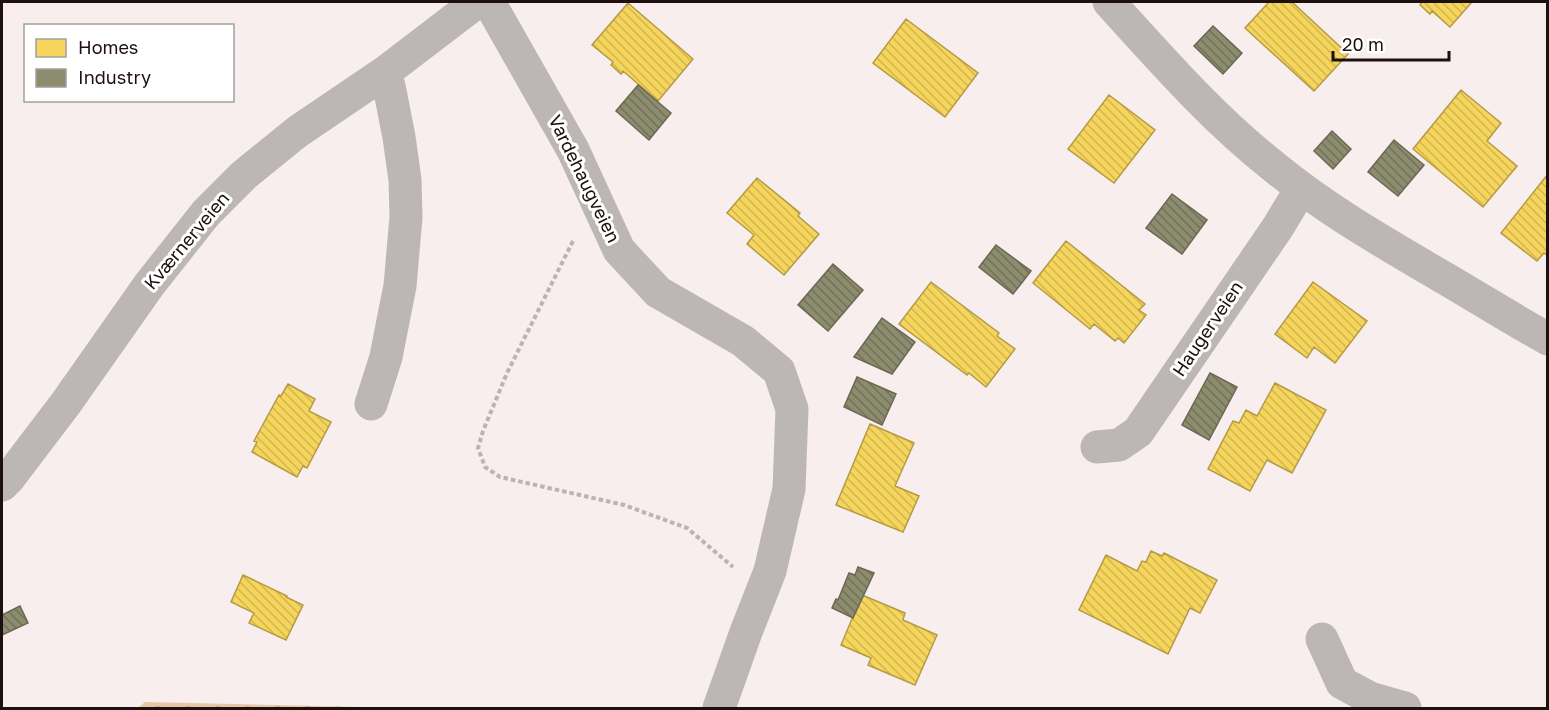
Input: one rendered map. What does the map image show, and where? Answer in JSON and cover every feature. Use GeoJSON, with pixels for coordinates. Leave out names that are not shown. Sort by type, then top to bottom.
{"type":"FeatureCollection","features":[{"type":"Feature","properties":{"kind":"street","name":"Kværnerveien"},"geometry":{"type":"LineString","coordinates":[[2,485],[66,404],[149,285],[206,213],[244,175],[297,132],[384,73],[477,2]]}},
{"type":"Feature","properties":{"kind":"street","name":"Vardehaugveien"},"geometry":{"type":"LineString","coordinates":[[489,2],[573,150],[619,250],[658,292],[742,341],[779,371],[792,409],[789,489],[770,572],[719,708]]}},
{"type":"Feature","properties":{"kind":"street"},"geometry":{"type":"LineString","coordinates":[[1109,2],[1208,110],[1301,189],[1370,234],[1548,339]]}},
{"type":"Feature","properties":{"kind":"street"},"geometry":{"type":"LineString","coordinates":[[371,404],[386,357],[400,286],[406,217],[405,180],[399,136],[389,86],[384,73]]}},
{"type":"Feature","properties":{"kind":"street","name":"Haugerveien"},"geometry":{"type":"LineString","coordinates":[[1097,447],[1119,445],[1138,432],[1301,189]]}},
{"type":"Feature","properties":{"kind":"street"},"geometry":{"type":"LineString","coordinates":[[1322,639],[1342,683],[1370,698],[1405,708]]}},
{"type":"Feature","properties":{"kind":"path"},"geometry":{"type":"LineString","coordinates":[[595,198],[507,373],[483,431],[478,448],[484,467],[500,477],[624,505],[687,528],[762,591]]}},
{"type":"Feature","properties":{"kind":"green space"},"geometry":{"type":"Polygon","coordinates":[[[145,702],[403,708],[138,708],[145,702]]]}},
{"type":"Feature","properties":{"kind":"building: Homes"},"geometry":{"type":"Polygon","coordinates":[[[1269,2],[1292,2],[1348,54],[1314,91],[1245,28],[1269,2]]]}},
{"type":"Feature","properties":{"kind":"building: Homes"},"geometry":{"type":"Polygon","coordinates":[[[1422,2],[1472,2],[1450,27],[1432,11],[1430,14],[1420,5],[1422,2]]]}},
{"type":"Feature","properties":{"kind":"building: Homes"},"geometry":{"type":"Polygon","coordinates":[[[628,3],[693,59],[658,101],[623,71],[621,74],[611,65],[613,62],[592,45],[628,3]]]}},
{"type":"Feature","properties":{"kind":"building: Homes"},"geometry":{"type":"Polygon","coordinates":[[[906,19],[978,73],[945,117],[873,63],[906,19]]]}},
{"type":"Feature","properties":{"kind":"building: Homes"},"geometry":{"type":"Polygon","coordinates":[[[1461,90],[1501,123],[1487,141],[1517,166],[1483,207],[1413,149],[1461,90]]]}},
{"type":"Feature","properties":{"kind":"building: Homes"},"geometry":{"type":"Polygon","coordinates":[[[1109,95],[1155,130],[1114,183],[1068,149],[1109,95]]]}},
{"type":"Feature","properties":{"kind":"building: Homes"},"geometry":{"type":"Polygon","coordinates":[[[1548,174],[1548,256],[1544,253],[1537,261],[1501,233],[1548,174]]]}},
{"type":"Feature","properties":{"kind":"building: Homes"},"geometry":{"type":"Polygon","coordinates":[[[757,178],[800,213],[798,216],[819,234],[784,275],[747,244],[754,235],[727,213],[757,178]]]}},
{"type":"Feature","properties":{"kind":"building: Homes"},"geometry":{"type":"Polygon","coordinates":[[[1066,241],[1145,304],[1139,310],[1146,315],[1124,343],[1118,338],[1115,341],[1094,324],[1090,329],[1033,283],[1066,241]]]}},
{"type":"Feature","properties":{"kind":"building: Homes"},"geometry":{"type":"Polygon","coordinates":[[[931,282],[999,333],[997,336],[1015,349],[986,387],[899,324],[931,282]]]}},
{"type":"Feature","properties":{"kind":"building: Homes"},"geometry":{"type":"Polygon","coordinates":[[[1313,282],[1367,321],[1335,363],[1314,347],[1307,358],[1275,334],[1313,282]]]}},
{"type":"Feature","properties":{"kind":"building: Homes"},"geometry":{"type":"Polygon","coordinates":[[[1275,383],[1326,410],[1292,473],[1267,460],[1250,491],[1208,469],[1233,421],[1239,423],[1246,410],[1257,416],[1275,383]]]}},
{"type":"Feature","properties":{"kind":"building: Homes"},"geometry":{"type":"Polygon","coordinates":[[[288,384],[315,399],[309,411],[331,422],[307,468],[303,466],[297,477],[252,452],[257,442],[254,441],[279,395],[281,396],[288,384]]]}},
{"type":"Feature","properties":{"kind":"building: Homes"},"geometry":{"type":"Polygon","coordinates":[[[870,424],[914,443],[895,486],[919,496],[903,532],[836,505],[870,424]]]}},
{"type":"Feature","properties":{"kind":"building: Homes"},"geometry":{"type":"Polygon","coordinates":[[[1151,551],[1162,556],[1164,553],[1217,580],[1200,613],[1190,608],[1168,654],[1079,610],[1106,555],[1137,571],[1142,561],[1146,562],[1151,551]]]}},
{"type":"Feature","properties":{"kind":"building: Homes"},"geometry":{"type":"Polygon","coordinates":[[[243,575],[303,605],[286,640],[249,623],[254,613],[231,602],[243,575]]]}},
{"type":"Feature","properties":{"kind":"building: Homes"},"geometry":{"type":"Polygon","coordinates":[[[862,595],[905,613],[903,620],[937,635],[915,685],[868,665],[871,658],[841,645],[862,595]]]}},
{"type":"Feature","properties":{"kind":"building: Industry"},"geometry":{"type":"Polygon","coordinates":[[[1213,26],[1242,53],[1223,74],[1194,46],[1213,26]]]}},
{"type":"Feature","properties":{"kind":"building: Industry"},"geometry":{"type":"Polygon","coordinates":[[[638,85],[671,113],[649,140],[616,111],[638,85]]]}},
{"type":"Feature","properties":{"kind":"building: Industry"},"geometry":{"type":"Polygon","coordinates":[[[1332,131],[1351,149],[1333,169],[1314,151],[1332,131]]]}},
{"type":"Feature","properties":{"kind":"building: Industry"},"geometry":{"type":"Polygon","coordinates":[[[1394,140],[1424,165],[1398,196],[1368,172],[1394,140]]]}},
{"type":"Feature","properties":{"kind":"building: Industry"},"geometry":{"type":"Polygon","coordinates":[[[1172,194],[1207,220],[1182,254],[1146,228],[1172,194]]]}},
{"type":"Feature","properties":{"kind":"building: Industry"},"geometry":{"type":"Polygon","coordinates":[[[996,245],[1031,271],[1013,294],[979,267],[996,245]]]}},
{"type":"Feature","properties":{"kind":"building: Industry"},"geometry":{"type":"Polygon","coordinates":[[[833,264],[863,290],[828,331],[798,305],[833,264]]]}},
{"type":"Feature","properties":{"kind":"building: Industry"},"geometry":{"type":"Polygon","coordinates":[[[882,318],[915,342],[892,374],[854,357],[882,318]]]}},
{"type":"Feature","properties":{"kind":"building: Industry"},"geometry":{"type":"Polygon","coordinates":[[[1210,373],[1237,387],[1209,440],[1182,425],[1210,373]]]}},
{"type":"Feature","properties":{"kind":"building: Industry"},"geometry":{"type":"Polygon","coordinates":[[[857,377],[896,394],[882,425],[844,407],[857,377]]]}},
{"type":"Feature","properties":{"kind":"building: Industry"},"geometry":{"type":"Polygon","coordinates":[[[858,567],[874,573],[853,618],[832,608],[836,599],[838,600],[849,573],[855,575],[858,567]]]}},
{"type":"Feature","properties":{"kind":"building: Industry"},"geometry":{"type":"Polygon","coordinates":[[[20,606],[28,623],[2,635],[2,615],[20,606]]]}}]}
